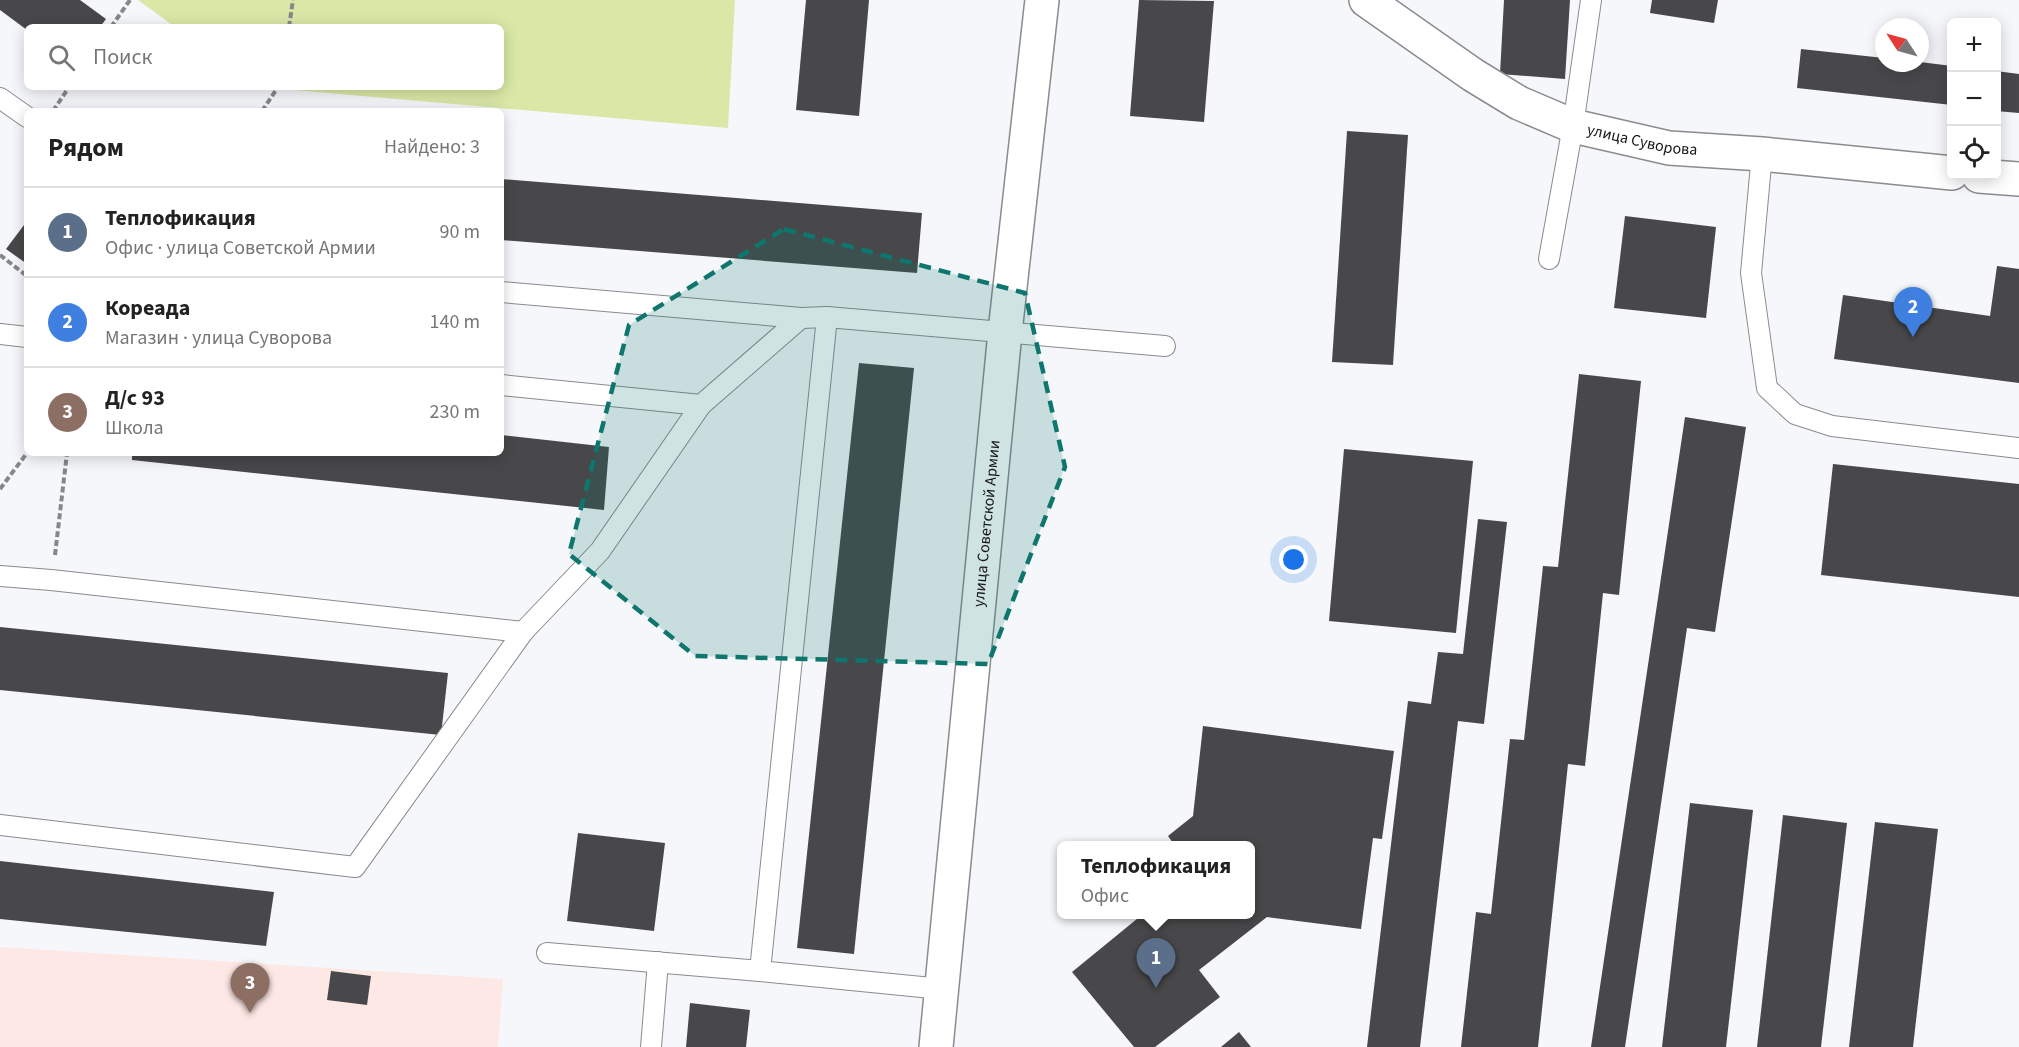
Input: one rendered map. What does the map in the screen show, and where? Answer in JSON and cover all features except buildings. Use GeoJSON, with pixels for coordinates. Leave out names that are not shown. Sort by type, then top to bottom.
{"type":"FeatureCollection","features":[{"type":"Feature","properties":{"kind":"main road","name":"улица Советской Армии"},"geometry":{"type":"LineString","coordinates":[[936,1047],[1005,332],[1042,0]]}},
{"type":"Feature","properties":{"kind":"main road","name":"улица Суворова"},"geometry":{"type":"LineString","coordinates":[[1366,0],[1473,75],[1519,103],[1573,126],[1669,148],[1762,154],[1947,172]]}},
{"type":"Feature","properties":{"kind":"main road"},"geometry":{"type":"LineString","coordinates":[[2001,178],[2019,179]]}},
{"type":"Feature","properties":{"kind":"lane"},"geometry":{"type":"LineString","coordinates":[[1549,259],[1573,126],[1591,0]]}},
{"type":"Feature","properties":{"kind":"lane"},"geometry":{"type":"LineString","coordinates":[[0,98],[24,115]]}},
{"type":"Feature","properties":{"kind":"lane"},"geometry":{"type":"LineString","coordinates":[[1762,154],[1751,273],[1767,388],[1795,414],[1832,426],[2019,448]]}},
{"type":"Feature","properties":{"kind":"lane"},"geometry":{"type":"LineString","coordinates":[[504,292],[1165,346]]}},
{"type":"Feature","properties":{"kind":"lane"},"geometry":{"type":"LineString","coordinates":[[760,971],[827,317]]}},
{"type":"Feature","properties":{"kind":"lane"},"geometry":{"type":"LineString","coordinates":[[0,825],[355,867],[523,632],[600,551],[701,405],[801,318]]}},
{"type":"Feature","properties":{"kind":"lane"},"geometry":{"type":"LineString","coordinates":[[0,334],[24,337]]}},
{"type":"Feature","properties":{"kind":"lane"},"geometry":{"type":"LineString","coordinates":[[504,385],[701,405]]}},
{"type":"Feature","properties":{"kind":"lane"},"geometry":{"type":"LineString","coordinates":[[0,576],[523,632]]}},
{"type":"Feature","properties":{"kind":"lane"},"geometry":{"type":"LineString","coordinates":[[547,953],[942,989]]}},
{"type":"Feature","properties":{"kind":"lane"},"geometry":{"type":"LineString","coordinates":[[651,1047],[658,962]]}},
{"type":"Feature","properties":{"kind":"path"},"geometry":{"type":"LineString","coordinates":[[113,24],[130,0]]}},
{"type":"Feature","properties":{"kind":"path"},"geometry":{"type":"LineString","coordinates":[[289,24],[293,0]]}},
{"type":"Feature","properties":{"kind":"path"},"geometry":{"type":"LineString","coordinates":[[55,108],[67,90]]}},
{"type":"Feature","properties":{"kind":"path"},"geometry":{"type":"LineString","coordinates":[[264,108],[276,90]]}},
{"type":"Feature","properties":{"kind":"path"},"geometry":{"type":"LineString","coordinates":[[0,255],[24,274]]}},
{"type":"Feature","properties":{"kind":"path"},"geometry":{"type":"LineString","coordinates":[[0,489],[25,456]]}},
{"type":"Feature","properties":{"kind":"path"},"geometry":{"type":"LineString","coordinates":[[51,580],[68,456]]}},
{"type":"Feature","properties":{"kind":"highlighted area"},"geometry":{"type":"Polygon","coordinates":[[[784,229],[1025,293],[1065,467],[988,664],[695,656],[569,554],[629,325],[784,229]]]}},
{"type":"Feature","properties":{"kind":"shaded area"},"geometry":{"type":"Polygon","coordinates":[[[0,947],[503,979],[498,1047],[0,1047],[0,947]]]}},
{"type":"Feature","properties":{"kind":"green space"},"geometry":{"type":"Polygon","coordinates":[[[138,0],[735,0],[728,128],[294,90],[504,90],[504,24],[171,24],[138,0]]]}},
{"type":"Feature","properties":{"kind":"place","name":"Кореада"},"geometry":{"type":"Point","coordinates":[1913,337]}},
{"type":"Feature","properties":{"kind":"place","name":"Теплофикация"},"geometry":{"type":"Point","coordinates":[1156,988]}},
{"type":"Feature","properties":{"kind":"place","name":"Д/с 93"},"geometry":{"type":"Point","coordinates":[250,1013]}}]}
